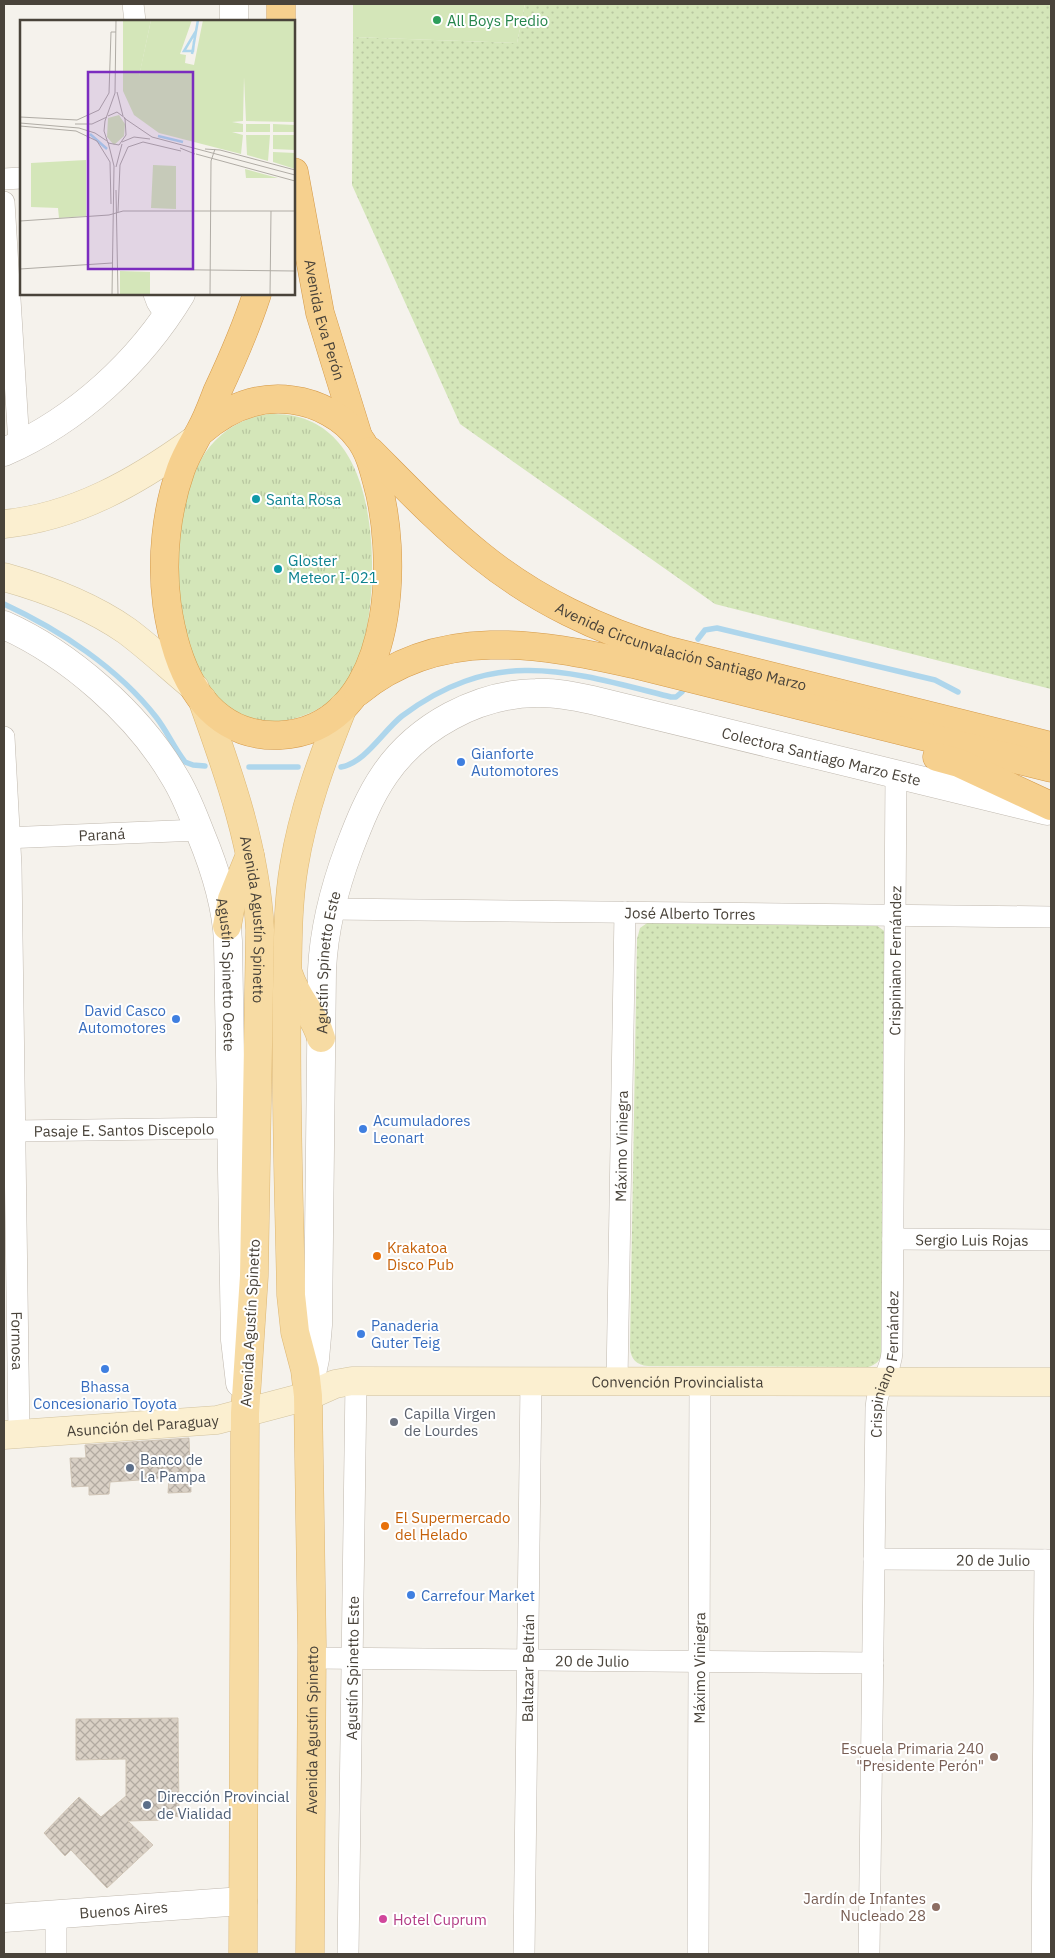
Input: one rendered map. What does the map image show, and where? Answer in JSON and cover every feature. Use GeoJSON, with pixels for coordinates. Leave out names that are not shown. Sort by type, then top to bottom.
{"type":"FeatureCollection","features":[{"type":"Feature","properties":{"kind":"highway"},"geometry":{"type":"LineString","coordinates":[[281,4],[281,20]]}},
{"type":"Feature","properties":{"kind":"highway","name":"Avenida Eva Perón"},"geometry":{"type":"LineString","coordinates":[[295,177],[320,313],[361,441],[376,475],[383,507],[388,557],[387,590],[383,622],[374,654],[364,677],[346,703]]}},
{"type":"Feature","properties":{"kind":"highway"},"geometry":{"type":"LineString","coordinates":[[196,437],[239,342],[256,295]]}},
{"type":"Feature","properties":{"kind":"highway","name":"Avenida Circunvalación Santiago Marzo"},"geometry":{"type":"LineString","coordinates":[[1051,746],[666,650],[613,632],[545,598],[496,568],[438,518],[343,421],[305,402],[285,399],[262,400],[239,406],[218,417],[196,437],[180,470],[172,500],[167,533],[165,581],[168,612],[175,643],[183,667],[199,694],[224,720],[243,730],[268,735],[292,734],[311,729],[329,719],[377,678],[410,661],[446,650],[493,645],[526,646],[580,653],[705,682],[1051,768]]}},
{"type":"Feature","properties":{"kind":"highway"},"geometry":{"type":"LineString","coordinates":[[705,682],[809,724],[960,763],[1051,806]]}},
{"type":"Feature","properties":{"kind":"main road"},"geometry":{"type":"LineString","coordinates":[[4,524],[44,516],[99,498],[133,481],[196,437]]}},
{"type":"Feature","properties":{"kind":"main road"},"geometry":{"type":"LineString","coordinates":[[4,576],[56,594],[104,617],[141,643],[199,694]]}},
{"type":"Feature","properties":{"kind":"main road","name":"Avenida Agustín Spinetto"},"geometry":{"type":"LineString","coordinates":[[199,694],[229,775],[250,855],[257,896],[260,941],[254,1276],[245,1413],[243,1954]]}},
{"type":"Feature","properties":{"kind":"main road","name":"Avenida Agustín Spinetto"},"geometry":{"type":"LineString","coordinates":[[310,1954],[312,1658],[308,1396],[295,1332],[292,1300],[286,1067],[288,968],[291,889],[302,824],[316,776],[346,703]]}},
{"type":"Feature","properties":{"kind":"main road"},"geometry":{"type":"LineString","coordinates":[[227,926],[232,899],[250,855]]}},
{"type":"Feature","properties":{"kind":"main road"},"geometry":{"type":"LineString","coordinates":[[288,968],[293,986],[315,1022],[322,1038]]}},
{"type":"Feature","properties":{"kind":"main road","name":"Convención Provincialista"},"geometry":{"type":"LineString","coordinates":[[308,1396],[339,1383],[356,1381],[1051,1382]]}},
{"type":"Feature","properties":{"kind":"main road","name":"Asunción del Paraguay"},"geometry":{"type":"LineString","coordinates":[[11,1434],[212,1420],[308,1396]]}},
{"type":"Feature","properties":{"kind":"street"},"geometry":{"type":"LineString","coordinates":[[133,4],[135,20]]}},
{"type":"Feature","properties":{"kind":"street"},"geometry":{"type":"LineString","coordinates":[[234,4],[234,20]]}},
{"type":"Feature","properties":{"kind":"street"},"geometry":{"type":"LineString","coordinates":[[4,179],[20,178]]}},
{"type":"Feature","properties":{"kind":"street"},"geometry":{"type":"LineString","coordinates":[[4,202],[11,449],[57,423],[95,394],[136,354],[167,301]]}},
{"type":"Feature","properties":{"kind":"street","name":"Agustín Spinetto Oeste"},"geometry":{"type":"LineString","coordinates":[[4,625],[60,658],[120,707],[143,733],[164,761],[182,790],[219,883],[227,926],[236,1349],[245,1413]]}},
{"type":"Feature","properties":{"kind":"street","name":"Agustín Spinetto Este"},"geometry":{"type":"LineString","coordinates":[[308,1396],[318,1332],[323,954],[330,908],[337,881],[367,803],[396,760],[422,735],[468,708],[501,697],[519,694],[546,693],[592,700]]}},
{"type":"Feature","properties":{"kind":"street","name":"Colectora Santiago Marzo Este"},"geometry":{"type":"LineString","coordinates":[[592,700],[1051,812]]}},
{"type":"Feature","properties":{"kind":"street","name":"Formosa"},"geometry":{"type":"LineString","coordinates":[[4,737],[15,1131],[11,1434]]}},
{"type":"Feature","properties":{"kind":"street","name":"Crispiniano Fernández"},"geometry":{"type":"LineString","coordinates":[[869,1954],[876,1402],[881,1382],[889,1368],[892,1357],[896,774]]}},
{"type":"Feature","properties":{"kind":"street","name":"Paraná"},"geometry":{"type":"LineString","coordinates":[[7,838],[199,830]]}},
{"type":"Feature","properties":{"kind":"street","name":"José Alberto Torres"},"geometry":{"type":"LineString","coordinates":[[330,908],[1051,917]]}},
{"type":"Feature","properties":{"kind":"street","name":"Máximo Viniegra"},"geometry":{"type":"LineString","coordinates":[[617,1381],[625,912]]}},
{"type":"Feature","properties":{"kind":"street","name":"Pasaje E. Santos Discepolo"},"geometry":{"type":"LineString","coordinates":[[15,1131],[232,1128]]}},
{"type":"Feature","properties":{"kind":"street","name":"Sergio Luis Rojas"},"geometry":{"type":"LineString","coordinates":[[893,1239],[1051,1240]]}},
{"type":"Feature","properties":{"kind":"street","name":"Agustín Spinetto Este"},"geometry":{"type":"LineString","coordinates":[[348,1954],[356,1381]]}},
{"type":"Feature","properties":{"kind":"street","name":"Baltazar Beltrán"},"geometry":{"type":"LineString","coordinates":[[524,1954],[530,1381]]}},
{"type":"Feature","properties":{"kind":"street","name":"Máximo Viniegra"},"geometry":{"type":"LineString","coordinates":[[698,1954],[700,1382]]}},
{"type":"Feature","properties":{"kind":"street","name":"20 de Julio"},"geometry":{"type":"LineString","coordinates":[[874,1559],[1048,1560]]}},
{"type":"Feature","properties":{"kind":"street"},"geometry":{"type":"LineString","coordinates":[[1042,1954],[1047,1794],[1048,1560]]}},
{"type":"Feature","properties":{"kind":"street","name":"20 de Julio"},"geometry":{"type":"LineString","coordinates":[[312,1658],[873,1663]]}},
{"type":"Feature","properties":{"kind":"street","name":"Buenos Aires"},"geometry":{"type":"LineString","coordinates":[[4,1918],[243,1901]]}},
{"type":"Feature","properties":{"kind":"street"},"geometry":{"type":"LineString","coordinates":[[56,1914],[56,1954]]}},
{"type":"Feature","properties":{"kind":"green space","name":"All Boys Predio"},"geometry":{"type":"Polygon","coordinates":[[[353,4],[525,4],[517,43],[353,37],[353,4]]]}},
{"type":"Feature","properties":{"kind":"green space"},"geometry":{"type":"Polygon","coordinates":[[[525,4],[1051,4],[1051,689],[715,604],[460,424],[352,185],[353,37],[517,43],[525,4]]]}},
{"type":"Feature","properties":{"kind":"green space"},"geometry":{"type":"Polygon","coordinates":[[[269,414],[299,417],[322,428],[341,445],[354,467],[363,492],[369,520],[372,574],[366,633],[351,675],[337,694],[323,706],[298,718],[280,721],[242,714],[213,691],[193,657],[182,615],[178,570],[181,525],[191,485],[205,453],[218,438],[233,426],[250,418],[269,414]]]}},
{"type":"Feature","properties":{"kind":"green space"},"geometry":{"type":"Polygon","coordinates":[[[650,921],[876,925],[887,934],[883,1354],[879,1361],[873,1365],[868,1367],[648,1366],[637,1363],[633,1358],[630,1348],[637,939],[640,928],[650,921]]]}},
{"type":"Feature","properties":{"kind":"building","name":"Banco de La Pampa"},"geometry":{"type":"Polygon","coordinates":[[[189,1438],[191,1492],[168,1493],[169,1478],[110,1482],[109,1494],[89,1495],[89,1486],[72,1487],[70,1458],[86,1458],[85,1445],[189,1438]]]}},
{"type":"Feature","properties":{"kind":"building","name":"Dirección Provincial de Vialidad"},"geometry":{"type":"Polygon","coordinates":[[[178,1718],[179,1817],[167,1814],[164,1820],[128,1821],[153,1845],[107,1888],[71,1850],[65,1856],[44,1833],[79,1797],[101,1817],[126,1796],[126,1759],[76,1760],[76,1719],[178,1718]]]}},
{"type":"Feature","properties":{"kind":"waterway"},"geometry":{"type":"LineString","coordinates":[[4,604],[67,638],[106,667],[124,682],[156,717],[185,762],[205,766]]}},
{"type":"Feature","properties":{"kind":"waterway"},"geometry":{"type":"LineString","coordinates":[[698,639],[705,630],[717,628],[935,680],[958,692]]}},
{"type":"Feature","properties":{"kind":"waterway"},"geometry":{"type":"LineString","coordinates":[[341,767],[350,764],[366,753],[402,716],[436,694],[469,680],[501,672],[533,670],[565,673],[599,679],[671,697],[676,697],[682,692]]}},
{"type":"Feature","properties":{"kind":"waterway"},"geometry":{"type":"LineString","coordinates":[[249,767],[298,767]]}},
{"type":"Feature","properties":{"kind":"place","name":"All Boys Predio"},"geometry":{"type":"Point","coordinates":[437,20]}},
{"type":"Feature","properties":{"kind":"place","name":"Santa Rosa"},"geometry":{"type":"Point","coordinates":[256,499]}},
{"type":"Feature","properties":{"kind":"place","name":"Gloster Meteor I-021"},"geometry":{"type":"Point","coordinates":[278,569]}},
{"type":"Feature","properties":{"kind":"place","name":"Gianforte Automotores"},"geometry":{"type":"Point","coordinates":[461,762]}},
{"type":"Feature","properties":{"kind":"place","name":"David Casco Automotores"},"geometry":{"type":"Point","coordinates":[176,1019]}},
{"type":"Feature","properties":{"kind":"place","name":"Acumuladores Leonart"},"geometry":{"type":"Point","coordinates":[363,1129]}},
{"type":"Feature","properties":{"kind":"place","name":"Krakatoa Disco Pub"},"geometry":{"type":"Point","coordinates":[377,1256]}},
{"type":"Feature","properties":{"kind":"place","name":"Panaderia Guter Teig"},"geometry":{"type":"Point","coordinates":[361,1334]}},
{"type":"Feature","properties":{"kind":"place","name":"Bhassa Concesionario Toyota"},"geometry":{"type":"Point","coordinates":[105,1369]}},
{"type":"Feature","properties":{"kind":"place","name":"Capilla Virgen de Lourdes"},"geometry":{"type":"Point","coordinates":[394,1422]}},
{"type":"Feature","properties":{"kind":"place","name":"Banco de La Pampa"},"geometry":{"type":"Point","coordinates":[130,1468]}},
{"type":"Feature","properties":{"kind":"place","name":"El Supermercado del Helado"},"geometry":{"type":"Point","coordinates":[385,1526]}},
{"type":"Feature","properties":{"kind":"place","name":"Carrefour Market"},"geometry":{"type":"Point","coordinates":[411,1595]}},
{"type":"Feature","properties":{"kind":"place","name":"Escuela Primaria 240 \"Presidente Perón\""},"geometry":{"type":"Point","coordinates":[994,1757]}},
{"type":"Feature","properties":{"kind":"place","name":"Dirección Provincial de Vialidad"},"geometry":{"type":"Point","coordinates":[147,1805]}},
{"type":"Feature","properties":{"kind":"place","name":"Jardín de Infantes Nucleado 28"},"geometry":{"type":"Point","coordinates":[936,1907]}},
{"type":"Feature","properties":{"kind":"place","name":"Hotel Cuprum"},"geometry":{"type":"Point","coordinates":[383,1919]}}]}
